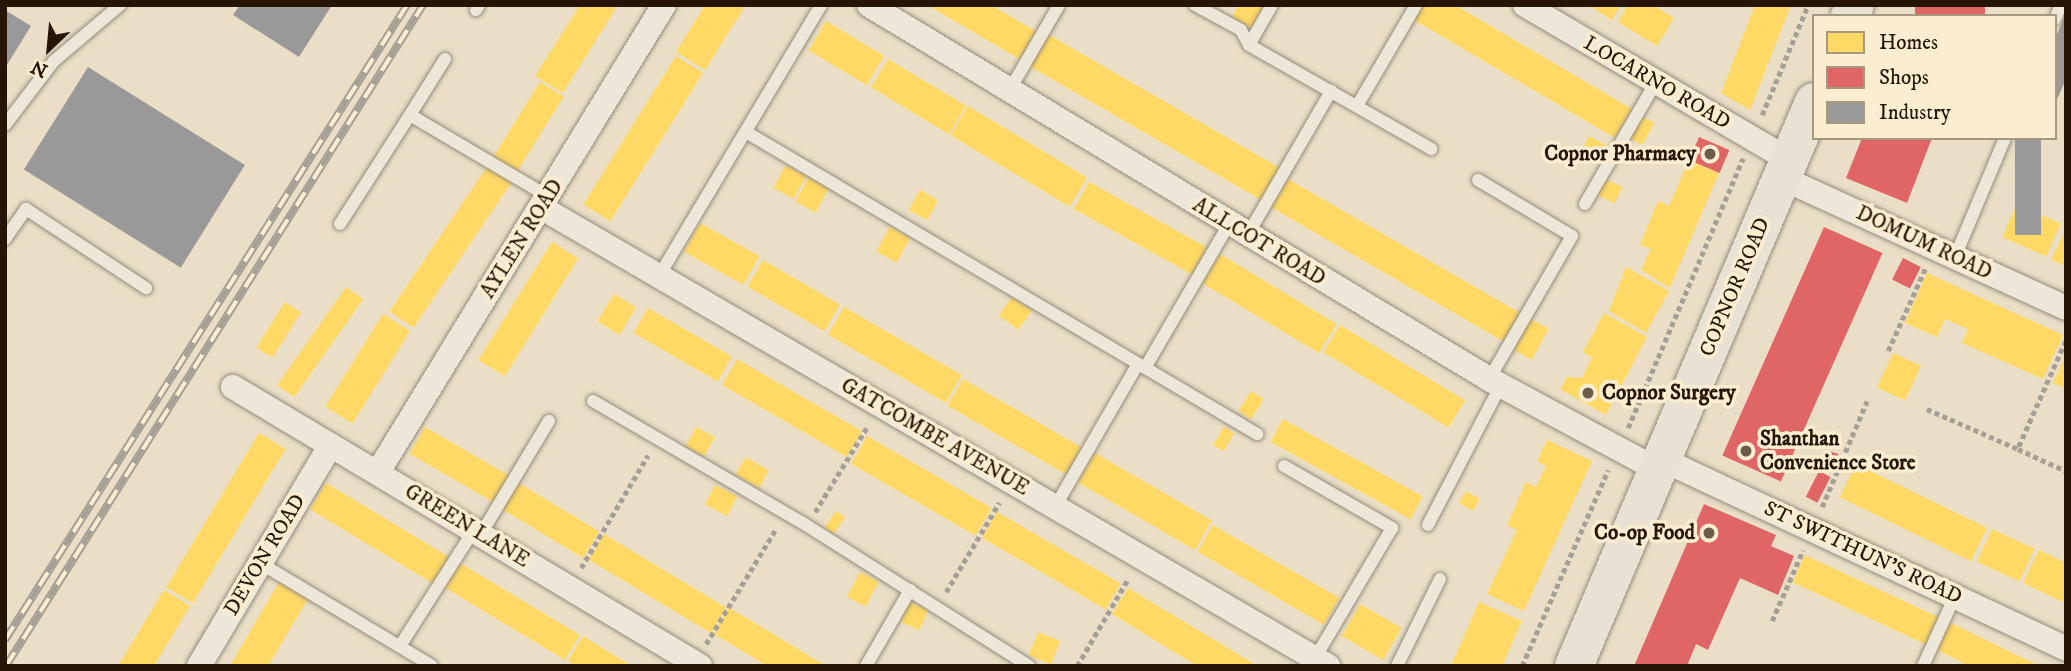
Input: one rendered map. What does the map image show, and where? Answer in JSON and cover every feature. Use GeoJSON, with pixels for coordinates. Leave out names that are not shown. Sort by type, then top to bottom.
{"type":"FeatureCollection","features":[{"type":"Feature","properties":{"kind":"main road","name":"COPNOR ROAD"},"geometry":{"type":"LineString","coordinates":[[1574,666],[1812,107]]}},
{"type":"Feature","properties":{"kind":"street","name":"AYLEN ROAD"},"geometry":{"type":"LineString","coordinates":[[378,472],[546,202],[664,5]]}},
{"type":"Feature","properties":{"kind":"street","name":"ALLCOT ROAD"},"geometry":{"type":"LineString","coordinates":[[869,5],[1238,230],[1495,382],[1658,464]]}},
{"type":"Feature","properties":{"kind":"street","name":"LOCARNO ROAD"},"geometry":{"type":"LineString","coordinates":[[1525,5],[1656,82],[1785,169]]}},
{"type":"Feature","properties":{"kind":"street","name":"DOMUM ROAD"},"geometry":{"type":"LineString","coordinates":[[1785,169],[1945,253],[2066,308]]}},
{"type":"Feature","properties":{"kind":"street","name":"GATCOMBE AVENUE"},"geometry":{"type":"LineString","coordinates":[[546,202],[659,276],[1322,662]]}},
{"type":"Feature","properties":{"kind":"street","name":"GREEN LANE"},"geometry":{"type":"LineString","coordinates":[[233,387],[698,664]]}},
{"type":"Feature","properties":{"kind":"street","name":"DEVON ROAD"},"geometry":{"type":"LineString","coordinates":[[199,666],[331,445]]}},
{"type":"Feature","properties":{"kind":"street","name":"ST SWITHUN'S ROAD"},"geometry":{"type":"LineString","coordinates":[[1658,464],[1812,529],[2066,649]]}},
{"type":"Feature","properties":{"kind":"lane"},"geometry":{"type":"LineString","coordinates":[[5,125],[54,61],[120,5]]}},
{"type":"Feature","properties":{"kind":"lane"},"geometry":{"type":"LineString","coordinates":[[659,276],[821,5]]}},
{"type":"Feature","properties":{"kind":"lane"},"geometry":{"type":"LineString","coordinates":[[1009,90],[1059,5]]}},
{"type":"Feature","properties":{"kind":"lane"},"geometry":{"type":"LineString","coordinates":[[1195,5],[1241,30],[1249,45],[1431,149]]}},
{"type":"Feature","properties":{"kind":"lane"},"geometry":{"type":"LineString","coordinates":[[1249,45],[1272,5]]}},
{"type":"Feature","properties":{"kind":"lane"},"geometry":{"type":"LineString","coordinates":[[1357,106],[1416,5]]}},
{"type":"Feature","properties":{"kind":"lane"},"geometry":{"type":"LineString","coordinates":[[340,224],[445,59]]}},
{"type":"Feature","properties":{"kind":"lane"},"geometry":{"type":"LineString","coordinates":[[1585,204],[1656,82]]}},
{"type":"Feature","properties":{"kind":"lane"},"geometry":{"type":"LineString","coordinates":[[1055,507],[1142,366],[1331,91]]}},
{"type":"Feature","properties":{"kind":"lane"},"geometry":{"type":"LineString","coordinates":[[410,115],[546,202]]}},
{"type":"Feature","properties":{"kind":"lane"},"geometry":{"type":"LineString","coordinates":[[746,132],[1257,433]]}},
{"type":"Feature","properties":{"kind":"lane"},"geometry":{"type":"LineString","coordinates":[[1945,253],[2004,140]]}},
{"type":"Feature","properties":{"kind":"lane"},"geometry":{"type":"LineString","coordinates":[[1428,525],[1495,382],[1572,236],[1478,180]]}},
{"type":"Feature","properties":{"kind":"lane"},"geometry":{"type":"LineString","coordinates":[[5,239],[26,209],[146,288]]}},
{"type":"Feature","properties":{"kind":"lane"},"geometry":{"type":"LineString","coordinates":[[593,401],[806,525],[1028,666]]}},
{"type":"Feature","properties":{"kind":"lane"},"geometry":{"type":"LineString","coordinates":[[400,646],[549,421]]}},
{"type":"Feature","properties":{"kind":"lane"},"geometry":{"type":"LineString","coordinates":[[1284,466],[1392,528],[1322,662]]}},
{"type":"Feature","properties":{"kind":"lane"},"geometry":{"type":"LineString","coordinates":[[260,563],[432,666]]}},
{"type":"Feature","properties":{"kind":"lane"},"geometry":{"type":"LineString","coordinates":[[1397,666],[1440,579]]}},
{"type":"Feature","properties":{"kind":"lane"},"geometry":{"type":"LineString","coordinates":[[866,666],[910,590]]}},
{"type":"Feature","properties":{"kind":"lane"},"geometry":{"type":"LineString","coordinates":[[1923,666],[1955,596]]}},
{"type":"Feature","properties":{"kind":"path"},"geometry":{"type":"LineString","coordinates":[[1759,122],[1808,5]]}},
{"type":"Feature","properties":{"kind":"path"},"geometry":{"type":"LineString","coordinates":[[1625,435],[1745,155]]}},
{"type":"Feature","properties":{"kind":"path"},"geometry":{"type":"LineString","coordinates":[[1888,351],[1945,253]]}},
{"type":"Feature","properties":{"kind":"path"},"geometry":{"type":"LineString","coordinates":[[2018,449],[2066,341]]}},
{"type":"Feature","properties":{"kind":"path"},"geometry":{"type":"LineString","coordinates":[[1772,621],[1867,401]]}},
{"type":"Feature","properties":{"kind":"path"},"geometry":{"type":"LineString","coordinates":[[806,525],[880,405]]}},
{"type":"Feature","properties":{"kind":"path"},"geometry":{"type":"LineString","coordinates":[[1927,409],[2066,471]]}},
{"type":"Feature","properties":{"kind":"path"},"geometry":{"type":"LineString","coordinates":[[570,587],[657,439]]}},
{"type":"Feature","properties":{"kind":"path"},"geometry":{"type":"LineString","coordinates":[[1522,666],[1610,466]]}},
{"type":"Feature","properties":{"kind":"path"},"geometry":{"type":"LineString","coordinates":[[937,607],[1012,481]]}},
{"type":"Feature","properties":{"kind":"path"},"geometry":{"type":"LineString","coordinates":[[698,664],[785,513]]}},
{"type":"Feature","properties":{"kind":"path"},"geometry":{"type":"LineString","coordinates":[[1077,666],[1141,557]]}},
{"type":"Feature","properties":{"kind":"building: Homes"},"geometry":{"type":"Polygon","coordinates":[[[580,5],[618,5],[563,93],[535,76],[580,5]]]}},
{"type":"Feature","properties":{"kind":"building: Homes"},"geometry":{"type":"Polygon","coordinates":[[[705,5],[746,5],[705,70],[676,52],[705,5]]]}},
{"type":"Feature","properties":{"kind":"building: Homes"},"geometry":{"type":"Polygon","coordinates":[[[927,5],[991,5],[1037,32],[1021,60],[927,5]]]}},
{"type":"Feature","properties":{"kind":"building: Homes"},"geometry":{"type":"Polygon","coordinates":[[[1239,5],[1263,7],[1252,28],[1232,17],[1239,5]]]}},
{"type":"Feature","properties":{"kind":"building: Homes"},"geometry":{"type":"Polygon","coordinates":[[[1422,5],[1455,5],[1632,109],[1615,138],[1414,20],[1422,5]]]}},
{"type":"Feature","properties":{"kind":"building: Homes"},"geometry":{"type":"Polygon","coordinates":[[[1588,5],[1621,5],[1612,20],[1588,5]]]}},
{"type":"Feature","properties":{"kind":"building: Homes"},"geometry":{"type":"Polygon","coordinates":[[[1628,5],[1653,5],[1674,18],[1657,46],[1618,22],[1628,5]]]}},
{"type":"Feature","properties":{"kind":"building: Homes"},"geometry":{"type":"Polygon","coordinates":[[[1755,5],[1791,5],[1750,110],[1721,93],[1755,5]]]}},
{"type":"Feature","properties":{"kind":"building: Homes"},"geometry":{"type":"Polygon","coordinates":[[[826,21],[884,56],[867,85],[808,50],[826,21]]]}},
{"type":"Feature","properties":{"kind":"building: Homes"},"geometry":{"type":"Polygon","coordinates":[[[1046,33],[1280,168],[1261,200],[1028,65],[1046,33]]]}},
{"type":"Feature","properties":{"kind":"building: Homes"},"geometry":{"type":"Polygon","coordinates":[[[676,56],[703,73],[610,221],[583,204],[676,56]]]}},
{"type":"Feature","properties":{"kind":"building: Homes"},"geometry":{"type":"Polygon","coordinates":[[[888,59],[966,106],[949,134],[871,87],[888,59]]]}},
{"type":"Feature","properties":{"kind":"building: Homes"},"geometry":{"type":"Polygon","coordinates":[[[540,82],[564,97],[517,172],[493,157],[540,82]]]}},
{"type":"Feature","properties":{"kind":"building: Homes"},"geometry":{"type":"Polygon","coordinates":[[[968,106],[1087,178],[1070,207],[950,135],[968,106]]]}},
{"type":"Feature","properties":{"kind":"building: Homes"},"geometry":{"type":"Polygon","coordinates":[[[1641,116],[1654,123],[1643,145],[1629,138],[1641,116]]]}},
{"type":"Feature","properties":{"kind":"building: Homes"},"geometry":{"type":"Polygon","coordinates":[[[1589,136],[1610,147],[1601,164],[1580,153],[1589,136]]]}},
{"type":"Feature","properties":{"kind":"building: Homes"},"geometry":{"type":"Polygon","coordinates":[[[1689,160],[1719,173],[1670,288],[1641,270],[1651,249],[1640,245],[1658,201],[1669,206],[1689,160]]]}},
{"type":"Feature","properties":{"kind":"building: Homes"},"geometry":{"type":"Polygon","coordinates":[[[489,164],[513,180],[414,328],[389,312],[489,164]]]}},
{"type":"Feature","properties":{"kind":"building: Homes"},"geometry":{"type":"Polygon","coordinates":[[[786,165],[806,176],[794,199],[773,188],[786,165]]]}},
{"type":"Feature","properties":{"kind":"building: Homes"},"geometry":{"type":"Polygon","coordinates":[[[809,177],[829,188],[816,213],[795,201],[809,177]]]}},
{"type":"Feature","properties":{"kind":"building: Homes"},"geometry":{"type":"Polygon","coordinates":[[[1288,179],[1522,314],[1505,343],[1272,208],[1288,179]]]}},
{"type":"Feature","properties":{"kind":"building: Homes"},"geometry":{"type":"Polygon","coordinates":[[[1605,179],[1622,187],[1615,203],[1597,195],[1605,179]]]}},
{"type":"Feature","properties":{"kind":"building: Homes"},"geometry":{"type":"Polygon","coordinates":[[[1089,182],[1207,247],[1192,275],[1074,209],[1089,182]]]}},
{"type":"Feature","properties":{"kind":"building: Homes"},"geometry":{"type":"Polygon","coordinates":[[[920,190],[938,200],[927,220],[909,210],[920,190]]]}},
{"type":"Feature","properties":{"kind":"building: Homes"},"geometry":{"type":"Polygon","coordinates":[[[2017,204],[2061,224],[2046,256],[2002,237],[2017,204]]]}},
{"type":"Feature","properties":{"kind":"building: Homes"},"geometry":{"type":"Polygon","coordinates":[[[700,223],[759,256],[743,285],[684,252],[700,223]]]}},
{"type":"Feature","properties":{"kind":"building: Homes"},"geometry":{"type":"Polygon","coordinates":[[[890,227],[910,238],[897,263],[876,251],[890,227]]]}},
{"type":"Feature","properties":{"kind":"building: Homes"},"geometry":{"type":"Polygon","coordinates":[[[2066,228],[2066,266],[2051,260],[2066,228]]]}},
{"type":"Feature","properties":{"kind":"building: Homes"},"geometry":{"type":"Polygon","coordinates":[[[552,242],[578,258],[505,376],[478,360],[552,242]]]}},
{"type":"Feature","properties":{"kind":"building: Homes"},"geometry":{"type":"Polygon","coordinates":[[[1220,254],[1337,324],[1319,353],[1202,283],[1220,254]]]}},
{"type":"Feature","properties":{"kind":"building: Homes"},"geometry":{"type":"Polygon","coordinates":[[[763,260],[840,304],[825,331],[748,287],[763,260]]]}},
{"type":"Feature","properties":{"kind":"building: Homes"},"geometry":{"type":"Polygon","coordinates":[[[1626,267],[1669,291],[1646,333],[1609,311],[1626,267]]]}},
{"type":"Feature","properties":{"kind":"building: Homes"},"geometry":{"type":"Polygon","coordinates":[[[1927,273],[2063,335],[2043,379],[1962,343],[1968,329],[1945,319],[1937,337],[1905,323],[1927,273]]]}},
{"type":"Feature","properties":{"kind":"building: Homes"},"geometry":{"type":"Polygon","coordinates":[[[346,287],[363,299],[294,397],[277,385],[346,287]]]}},
{"type":"Feature","properties":{"kind":"building: Homes"},"geometry":{"type":"Polygon","coordinates":[[[614,294],[636,307],[620,335],[598,321],[614,294]]]}},
{"type":"Feature","properties":{"kind":"building: Homes"},"geometry":{"type":"Polygon","coordinates":[[[1012,297],[1032,311],[1018,330],[999,316],[1012,297]]]}},
{"type":"Feature","properties":{"kind":"building: Homes"},"geometry":{"type":"Polygon","coordinates":[[[285,302],[301,312],[272,358],[256,348],[285,302]]]}},
{"type":"Feature","properties":{"kind":"building: Homes"},"geometry":{"type":"Polygon","coordinates":[[[844,307],[962,375],[946,403],[828,335],[844,307]]]}},
{"type":"Feature","properties":{"kind":"building: Homes"},"geometry":{"type":"Polygon","coordinates":[[[648,308],[732,356],[718,382],[634,333],[648,308]]]}},
{"type":"Feature","properties":{"kind":"building: Homes"},"geometry":{"type":"Polygon","coordinates":[[[1604,313],[1647,337],[1606,415],[1560,389],[1567,377],[1582,378],[1592,358],[1583,352],[1604,313]]]}},
{"type":"Feature","properties":{"kind":"building: Homes"},"geometry":{"type":"Polygon","coordinates":[[[383,314],[410,331],[352,423],[325,406],[383,314]]]}},
{"type":"Feature","properties":{"kind":"building: Homes"},"geometry":{"type":"Polygon","coordinates":[[[1530,319],[1549,329],[1532,360],[1514,350],[1530,319]]]}},
{"type":"Feature","properties":{"kind":"building: Homes"},"geometry":{"type":"Polygon","coordinates":[[[1340,325],[1465,400],[1449,428],[1324,352],[1340,325]]]}},
{"type":"Feature","properties":{"kind":"building: Homes"},"geometry":{"type":"Polygon","coordinates":[[[1893,353],[1921,366],[1905,401],[1877,387],[1893,353]]]}},
{"type":"Feature","properties":{"kind":"building: Homes"},"geometry":{"type":"Polygon","coordinates":[[[2066,355],[2066,389],[2053,383],[2066,355]]]}},
{"type":"Feature","properties":{"kind":"building: Homes"},"geometry":{"type":"Polygon","coordinates":[[[737,359],[862,431],[847,457],[722,385],[737,359]]]}},
{"type":"Feature","properties":{"kind":"building: Homes"},"geometry":{"type":"Polygon","coordinates":[[[963,379],[1082,448],[1066,474],[948,406],[963,379]]]}},
{"type":"Feature","properties":{"kind":"building: Homes"},"geometry":{"type":"Polygon","coordinates":[[[1251,391],[1264,399],[1251,419],[1238,411],[1251,391]]]}},
{"type":"Feature","properties":{"kind":"building: Homes"},"geometry":{"type":"Polygon","coordinates":[[[1283,419],[1423,497],[1410,519],[1270,442],[1283,419]]]}},
{"type":"Feature","properties":{"kind":"building: Homes"},"geometry":{"type":"Polygon","coordinates":[[[425,427],[510,476],[494,503],[410,454],[425,427]]]}},
{"type":"Feature","properties":{"kind":"building: Homes"},"geometry":{"type":"Polygon","coordinates":[[[696,427],[715,437],[704,456],[686,446],[696,427]]]}},
{"type":"Feature","properties":{"kind":"building: Homes"},"geometry":{"type":"Polygon","coordinates":[[[1224,427],[1234,433],[1223,451],[1213,445],[1224,427]]]}},
{"type":"Feature","properties":{"kind":"building: Homes"},"geometry":{"type":"Polygon","coordinates":[[[259,433],[286,449],[193,603],[166,587],[259,433]]]}},
{"type":"Feature","properties":{"kind":"building: Homes"},"geometry":{"type":"Polygon","coordinates":[[[867,436],[992,508],[976,536],[851,464],[867,436]]]}},
{"type":"Feature","properties":{"kind":"building: Homes"},"geometry":{"type":"Polygon","coordinates":[[[1547,440],[1592,461],[1524,611],[1487,594],[1517,530],[1507,525],[1526,482],[1536,487],[1546,466],[1537,461],[1547,440]]]}},
{"type":"Feature","properties":{"kind":"building: Homes"},"geometry":{"type":"Polygon","coordinates":[[[1095,453],[1212,520],[1195,550],[1078,482],[1095,453]]]}},
{"type":"Feature","properties":{"kind":"building: Homes"},"geometry":{"type":"Polygon","coordinates":[[[746,457],[769,471],[759,488],[736,474],[746,457]]]}},
{"type":"Feature","properties":{"kind":"building: Homes"},"geometry":{"type":"Polygon","coordinates":[[[1856,464],[1987,528],[1971,561],[1840,497],[1856,464]]]}},
{"type":"Feature","properties":{"kind":"building: Homes"},"geometry":{"type":"Polygon","coordinates":[[[517,482],[599,531],[583,558],[501,509],[517,482]]]}},
{"type":"Feature","properties":{"kind":"building: Homes"},"geometry":{"type":"Polygon","coordinates":[[[326,483],[449,557],[433,584],[310,510],[326,483]]]}},
{"type":"Feature","properties":{"kind":"building: Homes"},"geometry":{"type":"Polygon","coordinates":[[[715,485],[737,496],[727,516],[705,505],[715,485]]]}},
{"type":"Feature","properties":{"kind":"building: Homes"},"geometry":{"type":"Polygon","coordinates":[[[1466,491],[1480,499],[1473,511],[1459,503],[1466,491]]]}},
{"type":"Feature","properties":{"kind":"building: Homes"},"geometry":{"type":"Polygon","coordinates":[[[836,511],[845,517],[834,534],[825,528],[836,511]]]}},
{"type":"Feature","properties":{"kind":"building: Homes"},"geometry":{"type":"Polygon","coordinates":[[[997,512],[1121,583],[1106,609],[982,538],[997,512]]]}},
{"type":"Feature","properties":{"kind":"building: Homes"},"geometry":{"type":"Polygon","coordinates":[[[1213,525],[1339,598],[1324,625],[1198,552],[1213,525]]]}},
{"type":"Feature","properties":{"kind":"building: Homes"},"geometry":{"type":"Polygon","coordinates":[[[1992,529],[2035,549],[2019,581],[1977,562],[1992,529]]]}},
{"type":"Feature","properties":{"kind":"building: Homes"},"geometry":{"type":"Polygon","coordinates":[[[604,534],[727,608],[711,633],[589,560],[604,534]]]}},
{"type":"Feature","properties":{"kind":"building: Homes"},"geometry":{"type":"Polygon","coordinates":[[[2039,550],[2066,563],[2065,603],[2023,583],[2039,550]]]}},
{"type":"Feature","properties":{"kind":"building: Homes"},"geometry":{"type":"Polygon","coordinates":[[[1805,555],[1939,618],[1926,645],[1792,582],[1805,555]]]}},
{"type":"Feature","properties":{"kind":"building: Homes"},"geometry":{"type":"Polygon","coordinates":[[[460,563],[580,635],[565,660],[445,588],[460,563]]]}},
{"type":"Feature","properties":{"kind":"building: Homes"},"geometry":{"type":"Polygon","coordinates":[[[860,572],[879,582],[865,607],[847,597],[860,572]]]}},
{"type":"Feature","properties":{"kind":"building: Homes"},"geometry":{"type":"Polygon","coordinates":[[[279,582],[308,599],[268,666],[230,666],[279,582]]]}},
{"type":"Feature","properties":{"kind":"building: Homes"},"geometry":{"type":"Polygon","coordinates":[[[1128,588],[1253,663],[1251,666],[1197,666],[1112,614],[1128,588]]]}},
{"type":"Feature","properties":{"kind":"building: Homes"},"geometry":{"type":"Polygon","coordinates":[[[164,590],[190,606],[154,666],[118,666],[164,590]]]}},
{"type":"Feature","properties":{"kind":"building: Homes"},"geometry":{"type":"Polygon","coordinates":[[[910,602],[928,610],[919,630],[901,622],[910,602]]]}},
{"type":"Feature","properties":{"kind":"building: Homes"},"geometry":{"type":"Polygon","coordinates":[[[1479,602],[1522,621],[1502,666],[1451,666],[1479,602]]]}},
{"type":"Feature","properties":{"kind":"building: Homes"},"geometry":{"type":"Polygon","coordinates":[[[1360,604],[1402,628],[1383,660],[1342,636],[1360,604]]]}},
{"type":"Feature","properties":{"kind":"building: Homes"},"geometry":{"type":"Polygon","coordinates":[[[729,608],[826,666],[767,666],[714,634],[729,608]]]}},
{"type":"Feature","properties":{"kind":"building: Homes"},"geometry":{"type":"Polygon","coordinates":[[[1949,622],[2039,666],[1969,666],[1936,649],[1949,622]]]}},
{"type":"Feature","properties":{"kind":"building: Homes"},"geometry":{"type":"Polygon","coordinates":[[[1038,632],[1060,641],[1051,664],[1029,655],[1038,632]]]}},
{"type":"Feature","properties":{"kind":"building: Homes"},"geometry":{"type":"Polygon","coordinates":[[[583,636],[632,666],[576,666],[568,661],[583,636]]]}},
{"type":"Feature","properties":{"kind":"building: Shops"},"geometry":{"type":"Polygon","coordinates":[[[1915,5],[1985,5],[1985,14],[1915,14],[1915,5]]]}},
{"type":"Feature","properties":{"kind":"building: Shops"},"geometry":{"type":"Polygon","coordinates":[[[1699,137],[1729,150],[1720,173],[1689,160],[1699,137]]]}},
{"type":"Feature","properties":{"kind":"building: Shops"},"geometry":{"type":"Polygon","coordinates":[[[1861,140],[1931,140],[1907,203],[1846,178],[1861,140]]]}},
{"type":"Feature","properties":{"kind":"building: Shops"},"geometry":{"type":"Polygon","coordinates":[[[1824,227],[1882,253],[1781,481],[1722,455],[1824,227]]]}},
{"type":"Feature","properties":{"kind":"building: Shops"},"geometry":{"type":"Polygon","coordinates":[[[1903,258],[1921,267],[1910,288],[1892,279],[1903,258]]]}},
{"type":"Feature","properties":{"kind":"building: Shops"},"geometry":{"type":"Polygon","coordinates":[[[1829,451],[1838,454],[1835,468],[1825,466],[1829,451]]]}},
{"type":"Feature","properties":{"kind":"building: Shops"},"geometry":{"type":"Polygon","coordinates":[[[1819,471],[1831,477],[1817,503],[1806,497],[1819,471]]]}},
{"type":"Feature","properties":{"kind":"building: Shops"},"geometry":{"type":"Polygon","coordinates":[[[1704,504],[1776,535],[1771,546],[1794,556],[1778,595],[1740,578],[1708,650],[1696,644],[1687,666],[1634,666],[1704,504]]]}},
{"type":"Feature","properties":{"kind":"building: Industry"},"geometry":{"type":"Polygon","coordinates":[[[240,5],[332,5],[299,57],[233,15],[240,5]]]}},
{"type":"Feature","properties":{"kind":"building: Industry"},"geometry":{"type":"Polygon","coordinates":[[[5,10],[31,26],[5,68],[5,10]]]}},
{"type":"Feature","properties":{"kind":"building: Industry"},"geometry":{"type":"Polygon","coordinates":[[[2066,13],[2066,79],[2057,99],[2057,34],[2066,13]]]}},
{"type":"Feature","properties":{"kind":"building: Industry"},"geometry":{"type":"Polygon","coordinates":[[[88,67],[245,165],[181,268],[24,170],[88,67]]]}},
{"type":"Feature","properties":{"kind":"building: Industry"},"geometry":{"type":"Polygon","coordinates":[[[2015,140],[2041,140],[2041,235],[2015,235],[2015,140]]]}},
{"type":"Feature","properties":{"kind":"railway"},"geometry":{"type":"LineString","coordinates":[[5,640],[407,5]]}},
{"type":"Feature","properties":{"kind":"railway"},"geometry":{"type":"LineString","coordinates":[[6,666],[423,5]]}},
{"type":"Feature","properties":{"kind":"place","name":"Copnor Pharmacy"},"geometry":{"type":"Point","coordinates":[1710,154]}},
{"type":"Feature","properties":{"kind":"place","name":"Copnor Surgery"},"geometry":{"type":"Point","coordinates":[1588,393]}},
{"type":"Feature","properties":{"kind":"place","name":"Shanthan Convenience Store"},"geometry":{"type":"Point","coordinates":[1746,451]}},
{"type":"Feature","properties":{"kind":"place","name":"Co-op Food"},"geometry":{"type":"Point","coordinates":[1709,533]}}]}
